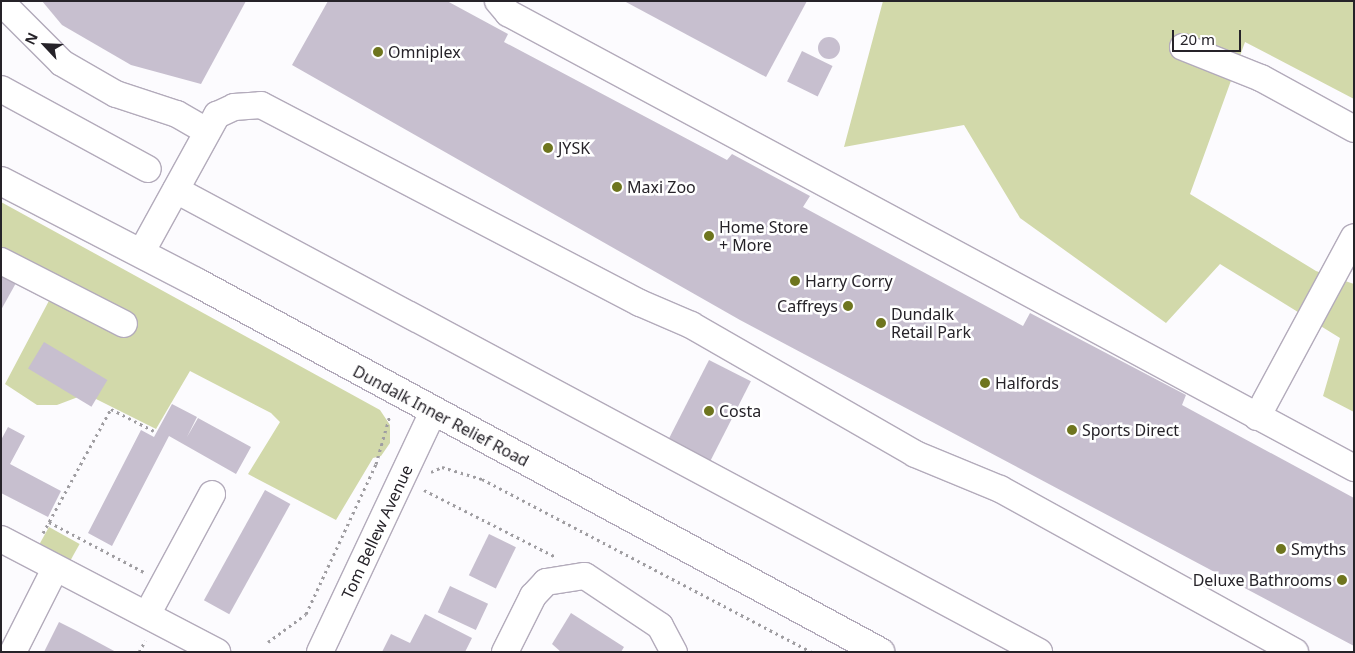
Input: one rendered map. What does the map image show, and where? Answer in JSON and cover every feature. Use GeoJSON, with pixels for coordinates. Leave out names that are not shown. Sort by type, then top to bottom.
{"type":"FeatureCollection","features":[{"type":"Feature","properties":{"kind":"main road","name":"Dundalk Inner Relief Road"},"geometry":{"type":"LineString","coordinates":[[1,182],[140,253],[880,652]]}},
{"type":"Feature","properties":{"kind":"street"},"geometry":{"type":"LineString","coordinates":[[498,1],[508,13],[1354,468]]}},
{"type":"Feature","properties":{"kind":"street"},"geometry":{"type":"LineString","coordinates":[[1,2],[62,63],[116,94],[177,114],[205,130]]}},
{"type":"Feature","properties":{"kind":"street"},"geometry":{"type":"LineString","coordinates":[[1183,47],[1261,78],[1354,129]]}},
{"type":"Feature","properties":{"kind":"street"},"geometry":{"type":"LineString","coordinates":[[1,89],[148,169]]}},
{"type":"Feature","properties":{"kind":"street"},"geometry":{"type":"LineString","coordinates":[[140,253],[176,190],[205,130],[216,115],[234,107],[261,105],[330,138],[640,303],[692,325],[915,454],[1000,489],[1295,652]]}},
{"type":"Feature","properties":{"kind":"street"},"geometry":{"type":"LineString","coordinates":[[176,190],[1039,652]]}},
{"type":"Feature","properties":{"kind":"street"},"geometry":{"type":"LineString","coordinates":[[1258,417],[1354,237]]}},
{"type":"Feature","properties":{"kind":"street"},"geometry":{"type":"LineString","coordinates":[[1,262],[124,324]]}},
{"type":"Feature","properties":{"kind":"street","name":"Tom Bellew Avenue"},"geometry":{"type":"LineString","coordinates":[[320,652],[413,474],[433,412]]}},
{"type":"Feature","properties":{"kind":"street"},"geometry":{"type":"LineString","coordinates":[[148,613],[212,494]]}},
{"type":"Feature","properties":{"kind":"street"},"geometry":{"type":"LineString","coordinates":[[1,539],[55,569],[148,613],[217,652]]}},
{"type":"Feature","properties":{"kind":"street"},"geometry":{"type":"LineString","coordinates":[[13,652],[55,569]]}},
{"type":"Feature","properties":{"kind":"street"},"geometry":{"type":"LineString","coordinates":[[505,652],[533,596],[546,582],[585,576],[626,599],[660,626],[674,652]]}},
{"type":"Feature","properties":{"kind":"path"},"geometry":{"type":"LineString","coordinates":[[268,642],[306,614],[376,464],[396,392]]}},
{"type":"Feature","properties":{"kind":"path"},"geometry":{"type":"LineString","coordinates":[[31,556],[111,409],[154,431]]}},
{"type":"Feature","properties":{"kind":"path"},"geometry":{"type":"LineString","coordinates":[[569,577],[554,556],[418,487],[413,474],[442,467],[482,479],[811,652]]}},
{"type":"Feature","properties":{"kind":"path"},"geometry":{"type":"LineString","coordinates":[[49,522],[164,583]]}},
{"type":"Feature","properties":{"kind":"green space"},"geometry":{"type":"Polygon","coordinates":[[[883,1],[1354,1],[1354,99],[1245,42],[1190,194],[1316,271],[1354,284],[1354,412],[1323,396],[1340,338],[1220,264],[1166,323],[1020,218],[964,125],[844,147],[883,1]]]}},
{"type":"Feature","properties":{"kind":"green space"},"geometry":{"type":"Polygon","coordinates":[[[1,202],[380,410],[390,425],[390,443],[381,456],[373,458],[336,520],[248,474],[280,422],[271,413],[190,371],[156,429],[86,394],[57,405],[37,405],[5,384],[52,295],[1,267],[1,202]]]}},
{"type":"Feature","properties":{"kind":"green space"},"geometry":{"type":"Polygon","coordinates":[[[49,527],[80,544],[70,561],[40,544],[49,527]]]}},
{"type":"Feature","properties":{"kind":"building"},"geometry":{"type":"Polygon","coordinates":[[[42,1],[246,1],[201,84],[131,65],[62,25],[42,1]]]}},
{"type":"Feature","properties":{"kind":"building","name":"Dundalk Retail Park"},"geometry":{"type":"Polygon","coordinates":[[[328,1],[447,1],[508,34],[504,42],[727,160],[732,154],[810,196],[803,207],[1023,326],[1030,313],[1186,395],[1182,405],[1354,498],[1354,646],[740,320],[292,65],[328,1]]]}},
{"type":"Feature","properties":{"kind":"building"},"geometry":{"type":"Polygon","coordinates":[[[624,1],[807,1],[766,77],[624,1]]]}},
{"type":"Feature","properties":{"kind":"building"},"geometry":{"type":"Polygon","coordinates":[[[829,37],[837,40],[840,48],[837,56],[829,59],[821,56],[818,48],[821,40],[829,37]]]}},
{"type":"Feature","properties":{"kind":"building"},"geometry":{"type":"Polygon","coordinates":[[[802,51],[833,66],[818,96],[787,82],[802,51]]]}},
{"type":"Feature","properties":{"kind":"building"},"geometry":{"type":"Polygon","coordinates":[[[1,275],[16,283],[1,310],[1,275]]]}},
{"type":"Feature","properties":{"kind":"building"},"geometry":{"type":"Polygon","coordinates":[[[44,342],[107,380],[91,407],[28,369],[44,342]]]}},
{"type":"Feature","properties":{"kind":"building","name":"Costa"},"geometry":{"type":"Polygon","coordinates":[[[709,360],[751,381],[710,462],[668,441],[709,360]]]}},
{"type":"Feature","properties":{"kind":"building"},"geometry":{"type":"Polygon","coordinates":[[[172,404],[197,417],[187,437],[198,418],[251,447],[236,474],[169,436],[112,546],[88,533],[141,430],[154,437],[172,404]]]}},
{"type":"Feature","properties":{"kind":"building"},"geometry":{"type":"Polygon","coordinates":[[[8,427],[25,436],[10,464],[61,491],[48,517],[1,493],[1,440],[8,427]]]}},
{"type":"Feature","properties":{"kind":"building"},"geometry":{"type":"Polygon","coordinates":[[[265,490],[290,504],[229,614],[204,600],[265,490]]]}},
{"type":"Feature","properties":{"kind":"building"},"geometry":{"type":"Polygon","coordinates":[[[489,534],[516,547],[496,588],[469,575],[489,534]]]}},
{"type":"Feature","properties":{"kind":"building"},"geometry":{"type":"Polygon","coordinates":[[[450,586],[488,604],[476,630],[438,612],[450,586]]]}},
{"type":"Feature","properties":{"kind":"building"},"geometry":{"type":"Polygon","coordinates":[[[571,613],[624,647],[621,652],[561,652],[552,644],[571,613]]]}},
{"type":"Feature","properties":{"kind":"building"},"geometry":{"type":"Polygon","coordinates":[[[425,614],[472,638],[465,652],[382,652],[391,634],[410,643],[425,614]]]}},
{"type":"Feature","properties":{"kind":"building"},"geometry":{"type":"Polygon","coordinates":[[[59,622],[77,631],[116,652],[44,652],[59,622]]]}},
{"type":"Feature","properties":{"kind":"place","name":"Omniplex"},"geometry":{"type":"Point","coordinates":[378,52]}},
{"type":"Feature","properties":{"kind":"place","name":"JYSK"},"geometry":{"type":"Point","coordinates":[548,148]}},
{"type":"Feature","properties":{"kind":"place","name":"Maxi Zoo"},"geometry":{"type":"Point","coordinates":[617,187]}},
{"type":"Feature","properties":{"kind":"place","name":"Home Store + More"},"geometry":{"type":"Point","coordinates":[709,236]}},
{"type":"Feature","properties":{"kind":"place","name":"Harry Corry"},"geometry":{"type":"Point","coordinates":[795,281]}},
{"type":"Feature","properties":{"kind":"place","name":"Caffreys"},"geometry":{"type":"Point","coordinates":[848,306]}},
{"type":"Feature","properties":{"kind":"place","name":"Dundalk Retail Park"},"geometry":{"type":"Point","coordinates":[881,323]}},
{"type":"Feature","properties":{"kind":"place","name":"Halfords"},"geometry":{"type":"Point","coordinates":[985,383]}},
{"type":"Feature","properties":{"kind":"place","name":"Costa"},"geometry":{"type":"Point","coordinates":[709,411]}},
{"type":"Feature","properties":{"kind":"place","name":"Sports Direct"},"geometry":{"type":"Point","coordinates":[1072,430]}},
{"type":"Feature","properties":{"kind":"place","name":"Smyths"},"geometry":{"type":"Point","coordinates":[1281,549]}},
{"type":"Feature","properties":{"kind":"place","name":"Deluxe Bathrooms"},"geometry":{"type":"Point","coordinates":[1342,580]}}]}
